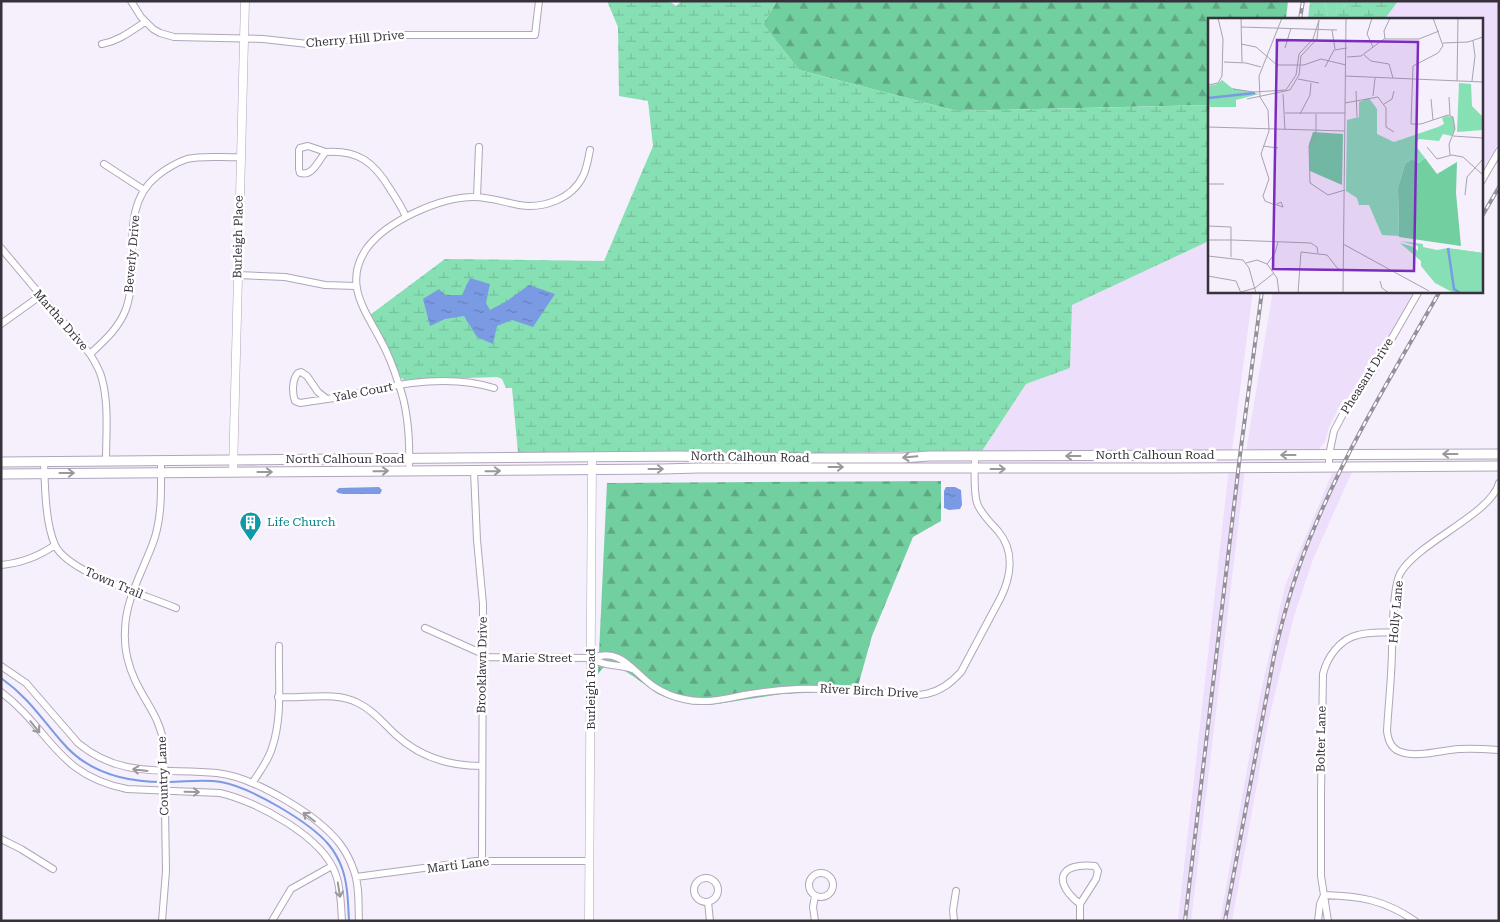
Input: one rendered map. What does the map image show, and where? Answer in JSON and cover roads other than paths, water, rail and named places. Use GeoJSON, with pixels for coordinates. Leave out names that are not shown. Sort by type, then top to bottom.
{"type":"FeatureCollection","features":[{"type":"Feature","properties":{"kind":"main road","name":"North Calhoun Road"},"geometry":{"type":"LineString","coordinates":[[1,462],[592,457],[893,458],[929,456],[1499,454]]}},
{"type":"Feature","properties":{"kind":"main road","name":"North Calhoun Road"},"geometry":{"type":"LineString","coordinates":[[1,474],[161,469],[232,472],[890,467],[975,469],[1499,466]]}},
{"type":"Feature","properties":{"kind":"street","name":"Cherry Hill Drive"},"geometry":{"type":"LineString","coordinates":[[131,1],[145,22],[160,33],[174,37],[244,38],[308,44],[393,35],[534,35],[539,1]]}},
{"type":"Feature","properties":{"kind":"street","name":"Burleigh Place"},"geometry":{"type":"LineString","coordinates":[[232,472],[244,1]]}},
{"type":"Feature","properties":{"kind":"street"},"geometry":{"type":"LineString","coordinates":[[102,44],[122,37],[145,22]]}},
{"type":"Feature","properties":{"kind":"street"},"geometry":{"type":"LineString","coordinates":[[326,152],[312,171],[308,174],[300,173],[300,148],[308,146],[326,152],[343,151],[352,153],[374,166],[386,181],[406,217]]}},
{"type":"Feature","properties":{"kind":"street"},"geometry":{"type":"LineString","coordinates":[[477,197],[479,147]]}},
{"type":"Feature","properties":{"kind":"street"},"geometry":{"type":"LineString","coordinates":[[410,471],[408,426],[400,385],[381,340],[360,302],[356,286],[358,270],[367,248],[373,241],[406,217],[437,203],[477,197],[532,206],[556,201],[576,186],[583,177],[590,150]]}},
{"type":"Feature","properties":{"kind":"street"},"geometry":{"type":"LineString","coordinates":[[1482,180],[1499,151]]}},
{"type":"Feature","properties":{"kind":"street","name":"Beverly Drive"},"geometry":{"type":"LineString","coordinates":[[90,354],[112,333],[127,305],[131,282],[134,217],[144,190],[154,178],[177,163],[200,158],[240,157]]}},
{"type":"Feature","properties":{"kind":"street"},"geometry":{"type":"LineString","coordinates":[[104,164],[144,190]]}},
{"type":"Feature","properties":{"kind":"street","name":"Martha Drive"},"geometry":{"type":"LineString","coordinates":[[1,248],[90,354],[102,379],[105,395],[106,461]]}},
{"type":"Feature","properties":{"kind":"street"},"geometry":{"type":"LineString","coordinates":[[237,275],[286,277],[325,285],[356,286]]}},
{"type":"Feature","properties":{"kind":"street","name":"Pheasant Drive"},"geometry":{"type":"LineString","coordinates":[[1329,467],[1329,455],[1334,431],[1342,414],[1369,378],[1418,292]]}},
{"type":"Feature","properties":{"kind":"street"},"geometry":{"type":"LineString","coordinates":[[1,324],[40,296]]}},
{"type":"Feature","properties":{"kind":"street","name":"Yale Court"},"geometry":{"type":"LineString","coordinates":[[327,399],[318,392],[304,373],[295,375],[293,394],[295,401],[300,403],[327,399],[400,385],[446,382],[484,384],[494,388]]}},
{"type":"Feature","properties":{"kind":"street","name":"River Birch Drive"},"geometry":{"type":"LineString","coordinates":[[592,658],[602,654],[622,659],[661,691],[674,697],[692,701],[717,700],[799,689],[829,688],[916,695],[945,687],[957,676],[967,660],[1007,586],[1010,570],[1010,558],[1004,541],[983,515],[977,502],[976,456]]}},
{"type":"Feature","properties":{"kind":"street","name":"Burleigh Road"},"geometry":{"type":"LineString","coordinates":[[589,921],[592,457]]}},
{"type":"Feature","properties":{"kind":"street"},"geometry":{"type":"LineString","coordinates":[[1,565],[25,561],[55,545],[48,519],[44,461]]}},
{"type":"Feature","properties":{"kind":"street","name":"Country Lane"},"geometry":{"type":"LineString","coordinates":[[161,469],[160,516],[151,548],[133,591],[125,624],[127,655],[135,680],[152,707],[161,728],[164,745],[166,871],[162,921]]}},
{"type":"Feature","properties":{"kind":"street","name":"Brooklawn Drive"},"geometry":{"type":"LineString","coordinates":[[474,471],[477,540],[482,583],[482,860]]}},
{"type":"Feature","properties":{"kind":"street","name":"Holly Lane"},"geometry":{"type":"LineString","coordinates":[[1499,483],[1494,493],[1484,504],[1406,564],[1400,573],[1397,581],[1387,737],[1392,746],[1401,753],[1414,754],[1462,748],[1499,750]]}},
{"type":"Feature","properties":{"kind":"street","name":"Town Trail"},"geometry":{"type":"LineString","coordinates":[[55,545],[80,569],[176,608]]}},
{"type":"Feature","properties":{"kind":"street","name":"Marie Street"},"geometry":{"type":"LineString","coordinates":[[425,628],[483,656],[592,658]]}},
{"type":"Feature","properties":{"kind":"street","name":"Bolter Lane"},"geometry":{"type":"LineString","coordinates":[[1328,921],[1321,876],[1320,801],[1322,687],[1325,668],[1334,651],[1342,642],[1350,637],[1360,634],[1393,632]]}},
{"type":"Feature","properties":{"kind":"street"},"geometry":{"type":"LineString","coordinates":[[252,782],[265,763],[272,747],[276,727],[279,646]]}},
{"type":"Feature","properties":{"kind":"street"},"geometry":{"type":"LineString","coordinates":[[1,666],[26,683],[69,735],[88,751],[104,761],[121,767],[165,775],[216,773],[231,776],[252,782],[288,802],[330,833],[348,857],[356,877],[359,921]]}},
{"type":"Feature","properties":{"kind":"street"},"geometry":{"type":"LineString","coordinates":[[1,692],[20,708],[55,750],[83,774],[114,787],[127,789],[165,788],[220,793],[245,800],[306,836],[317,846],[332,866],[339,888],[342,921]]}},
{"type":"Feature","properties":{"kind":"street"},"geometry":{"type":"LineString","coordinates":[[278,697],[333,697],[358,702],[406,743],[425,755],[455,764],[481,766]]}},
{"type":"Feature","properties":{"kind":"street"},"geometry":{"type":"LineString","coordinates":[[1,839],[22,849],[53,870]]}},
{"type":"Feature","properties":{"kind":"street","name":"Marti Lane"},"geometry":{"type":"LineString","coordinates":[[356,877],[482,860],[590,861]]}},
{"type":"Feature","properties":{"kind":"street"},"geometry":{"type":"LineString","coordinates":[[272,921],[292,889],[332,866]]}},
{"type":"Feature","properties":{"kind":"street"},"geometry":{"type":"LineString","coordinates":[[1080,904],[1066,891],[1062,883],[1062,877],[1067,871],[1076,866],[1094,866],[1098,871],[1096,880],[1080,904],[1080,921]]}},
{"type":"Feature","properties":{"kind":"street"},"geometry":{"type":"LineString","coordinates":[[954,920],[956,891]]}},
{"type":"Feature","properties":{"kind":"street"},"geometry":{"type":"LineString","coordinates":[[1324,894],[1366,898],[1390,906],[1415,921]]}},
{"type":"Feature","properties":{"kind":"street","name":"Bolter Lane"},"geometry":{"type":"LineString","coordinates":[[1318,921],[1320,904],[1324,894]]}},
{"type":"Feature","properties":{"kind":"street"},"geometry":{"type":"LineString","coordinates":[[815,896],[813,907],[815,921]]}},
{"type":"Feature","properties":{"kind":"street"},"geometry":{"type":"LineString","coordinates":[[708,902],[710,921]]}},
{"type":"Feature","properties":{"kind":"water"},"geometry":{"type":"Polygon","coordinates":[[[470,278],[490,284],[486,303],[490,310],[507,301],[529,285],[555,294],[533,327],[512,320],[497,326],[493,344],[477,337],[464,316],[445,319],[430,326],[423,299],[439,289],[445,295],[462,295],[470,278]]]}},
{"type":"Feature","properties":{"kind":"water"},"geometry":{"type":"Polygon","coordinates":[[[379,487],[382,490],[380,494],[343,494],[336,491],[339,488],[379,487]]]}},
{"type":"Feature","properties":{"kind":"water"},"geometry":{"type":"Polygon","coordinates":[[[946,487],[955,487],[961,490],[962,505],[960,509],[949,510],[944,508],[944,491],[946,487]]]}},
{"type":"Feature","properties":{"kind":"waterway"},"geometry":{"type":"LineString","coordinates":[[1,678],[27,700],[62,742],[83,761],[95,768],[121,777],[149,782],[163,782]]}},
{"type":"Feature","properties":{"kind":"waterway"},"geometry":{"type":"LineString","coordinates":[[168,782],[208,781],[233,785],[263,798],[308,826],[329,845],[341,865],[347,887],[349,921]]}},
{"type":"Feature","properties":{"kind":"railway"},"geometry":{"type":"LineString","coordinates":[[1300,18],[1303,1]]}},
{"type":"Feature","properties":{"kind":"railway"},"geometry":{"type":"LineString","coordinates":[[1482,216],[1499,187]]}},
{"type":"Feature","properties":{"kind":"railway"},"geometry":{"type":"LineString","coordinates":[[1185,921],[1240,455],[1262,292]]}},
{"type":"Feature","properties":{"kind":"railway"},"geometry":{"type":"LineString","coordinates":[[1225,921],[1274,656],[1297,574],[1308,542],[1343,466],[1439,292]]}},
{"type":"Feature","properties":{"kind":"place","name":"Life Church"},"geometry":{"type":"Point","coordinates":[251,541]}}]}
